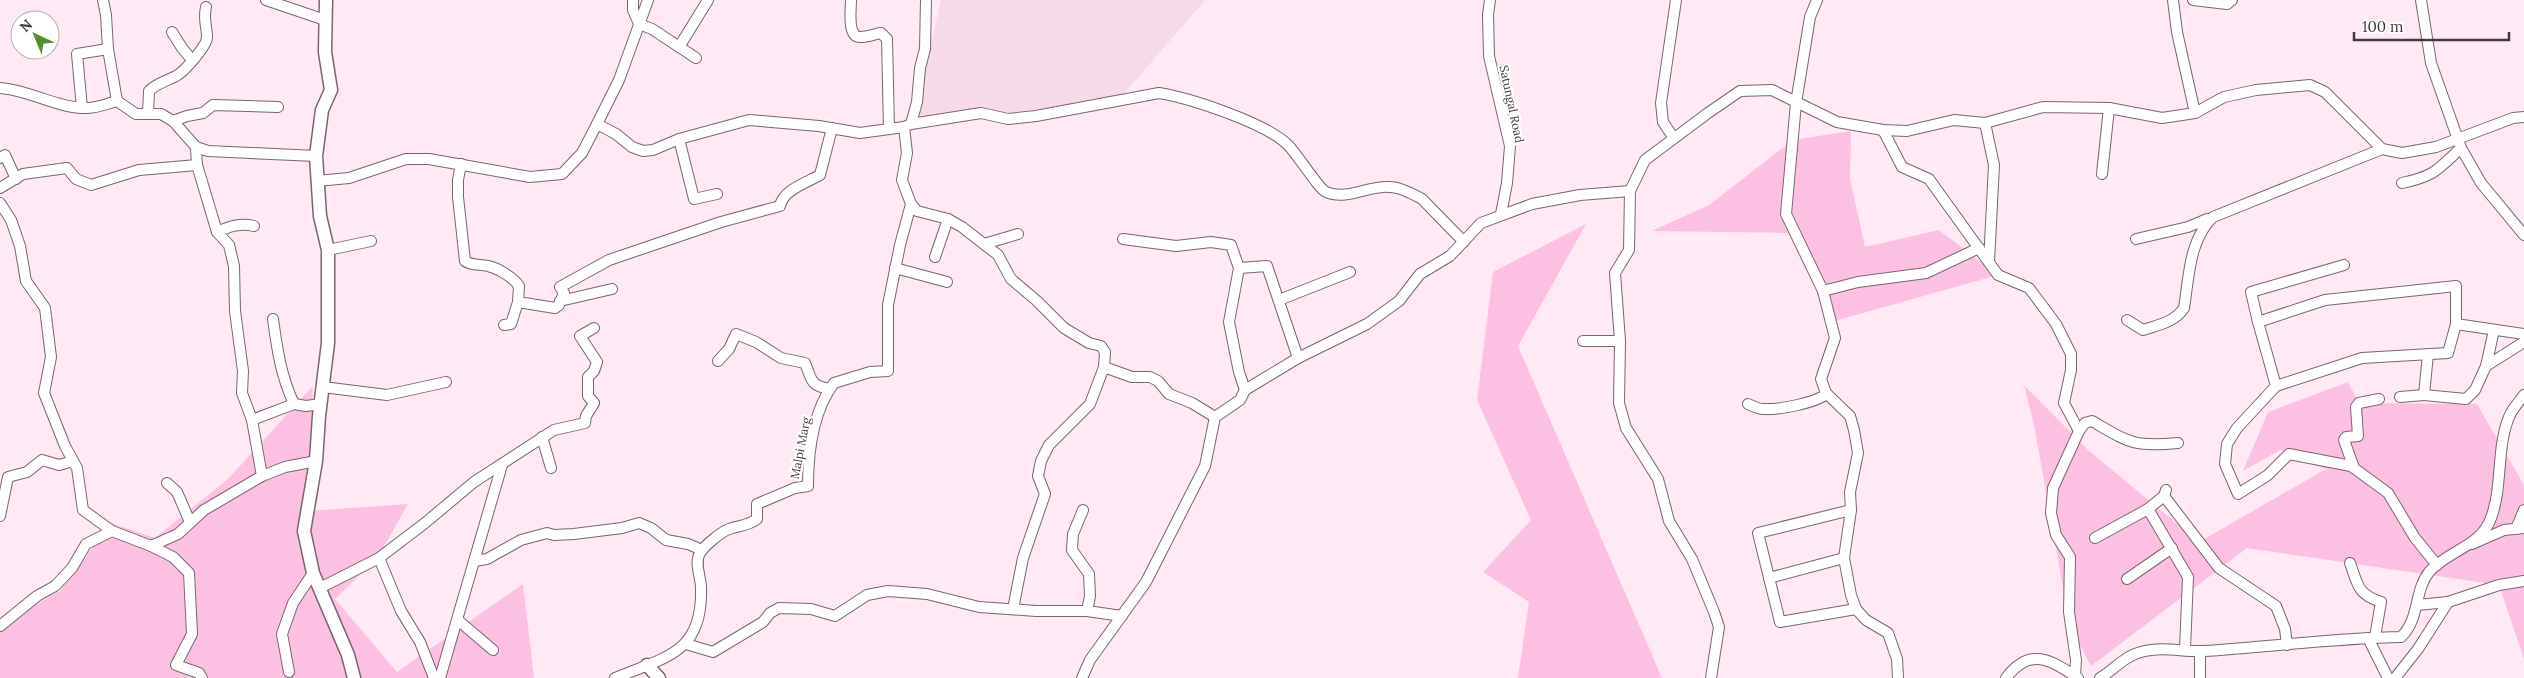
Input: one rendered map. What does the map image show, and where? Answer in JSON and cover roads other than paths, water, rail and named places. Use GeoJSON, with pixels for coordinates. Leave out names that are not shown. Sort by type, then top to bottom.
{"type":"FeatureCollection","features":[{"type":"Feature","properties":{"kind":"street"},"geometry":{"type":"LineString","coordinates":[[103,0],[108,49],[117,100],[136,114],[161,114],[173,121],[196,147],[208,151],[316,156]]}},
{"type":"Feature","properties":{"kind":"street"},"geometry":{"type":"LineString","coordinates":[[266,0],[325,20]]}},
{"type":"Feature","properties":{"kind":"street"},"geometry":{"type":"LineString","coordinates":[[326,0],[325,52],[331,90],[322,110],[316,156],[320,216],[328,250],[328,343],[316,461],[304,531],[314,573],[348,655],[354,678]]}},
{"type":"Feature","properties":{"kind":"street"},"geometry":{"type":"LineString","coordinates":[[633,0],[633,10],[640,24],[652,29],[696,58]]}},
{"type":"Feature","properties":{"kind":"street"},"geometry":{"type":"LineString","coordinates":[[317,180],[349,178],[406,159],[429,159],[530,177],[562,174],[582,153],[620,80],[648,0]]}},
{"type":"Feature","properties":{"kind":"street"},"geometry":{"type":"LineString","coordinates":[[679,48],[708,0]]}},
{"type":"Feature","properties":{"kind":"street"},"geometry":{"type":"LineString","coordinates":[[851,0],[852,30],[855,35],[860,37],[881,33],[887,39],[890,129]]}},
{"type":"Feature","properties":{"kind":"street"},"geometry":{"type":"LineString","coordinates":[[926,0],[925,49],[920,68],[917,102],[907,126],[907,153],[902,180],[911,204],[917,211],[948,219],[984,244],[998,255],[1011,280],[1037,301],[1064,328],[1089,343],[1101,346],[1105,352],[1104,367],[1090,404],[1049,445],[1041,462],[1038,476],[1046,494],[1023,558],[1013,609]]}},
{"type":"Feature","properties":{"kind":"street","name":"Satungal Road"},"geometry":{"type":"LineString","coordinates":[[1490,0],[1488,15],[1489,56],[1510,146],[1507,183],[1501,214]]}},
{"type":"Feature","properties":{"kind":"street"},"geometry":{"type":"LineString","coordinates":[[1673,137],[1663,122],[1661,103],[1676,0]]}},
{"type":"Feature","properties":{"kind":"street"},"geometry":{"type":"LineString","coordinates":[[1817,0],[1810,17],[1796,103],[1786,214],[1823,291],[1835,338],[1821,379],[1828,394],[1850,416],[1858,453],[1850,492],[1851,510],[1844,558],[1851,596],[1856,609],[1866,620],[1888,633],[1897,659],[1898,678]]}},
{"type":"Feature","properties":{"kind":"street"},"geometry":{"type":"LineString","coordinates":[[2173,0],[2177,32],[2195,113]]}},
{"type":"Feature","properties":{"kind":"street"},"geometry":{"type":"LineString","coordinates":[[2193,0],[2216,4],[2227,4],[2232,0]]}},
{"type":"Feature","properties":{"kind":"street"},"geometry":{"type":"LineString","coordinates":[[2421,0],[2431,63],[2459,143],[2480,183],[2524,235]]}},
{"type":"Feature","properties":{"kind":"street"},"geometry":{"type":"LineString","coordinates":[[148,113],[149,91],[154,86],[178,75],[204,46],[207,38],[203,19],[206,7]]}},
{"type":"Feature","properties":{"kind":"street"},"geometry":{"type":"LineString","coordinates":[[172,32],[192,60]]}},
{"type":"Feature","properties":{"kind":"street"},"geometry":{"type":"LineString","coordinates":[[82,108],[77,54],[108,49]]}},
{"type":"Feature","properties":{"kind":"street"},"geometry":{"type":"LineString","coordinates":[[1711,678],[1719,627],[1692,559],[1669,521],[1658,479],[1626,428],[1619,403],[1620,341],[1615,273],[1629,250],[1630,191],[1645,160],[1673,137],[1740,90],[1772,90],[1837,122],[1883,130],[1907,131],[1954,120],[1985,123],[2043,107],[2109,108],[2162,118],[2195,113],[2224,96],[2256,90],[2310,85],[2325,92],[2382,149]]}},
{"type":"Feature","properties":{"kind":"street"},"geometry":{"type":"LineString","coordinates":[[0,88],[82,108],[97,107],[117,100]]}},
{"type":"Feature","properties":{"kind":"street"},"geometry":{"type":"LineString","coordinates":[[597,124],[616,134],[632,147],[643,151],[653,150],[679,139],[749,120],[832,128],[860,133],[981,113],[1008,119],[1028,117],[1159,93],[1178,96],[1260,126],[1275,134],[1297,155],[1324,192],[1338,196],[1390,187],[1415,195],[1422,199],[1464,242]]}},
{"type":"Feature","properties":{"kind":"street"},"geometry":{"type":"LineString","coordinates":[[173,121],[203,113],[213,104],[278,107]]}},
{"type":"Feature","properties":{"kind":"street"},"geometry":{"type":"LineString","coordinates":[[2102,174],[2109,108]]}},
{"type":"Feature","properties":{"kind":"street"},"geometry":{"type":"LineString","coordinates":[[2136,239],[2188,227],[2382,149],[2402,153],[2459,143],[2513,118],[2524,117]]}},
{"type":"Feature","properties":{"kind":"street"},"geometry":{"type":"LineString","coordinates":[[1985,123],[1994,165],[1989,262]]}},
{"type":"Feature","properties":{"kind":"street"},"geometry":{"type":"LineString","coordinates":[[518,302],[555,308],[560,305],[564,293],[560,287],[609,260],[721,222],[780,206],[782,198],[820,175],[832,128]]}},
{"type":"Feature","properties":{"kind":"street"},"geometry":{"type":"LineString","coordinates":[[1883,130],[1902,167],[1929,179],[1998,275],[2029,288],[2056,324],[2071,354],[2071,370],[2064,403],[2079,431]]}},
{"type":"Feature","properties":{"kind":"street"},"geometry":{"type":"LineString","coordinates":[[679,139],[694,200],[717,194]]}},
{"type":"Feature","properties":{"kind":"street"},"geometry":{"type":"LineString","coordinates":[[2402,183],[2431,175],[2459,143]]}},
{"type":"Feature","properties":{"kind":"street"},"geometry":{"type":"LineString","coordinates":[[196,147],[197,165],[217,232],[229,245],[234,266],[235,311],[243,371],[242,393],[252,420],[262,476]]}},
{"type":"Feature","properties":{"kind":"street"},"geometry":{"type":"LineString","coordinates":[[0,158],[6,155],[16,178]]}},
{"type":"Feature","properties":{"kind":"street"},"geometry":{"type":"LineString","coordinates":[[462,164],[458,180],[458,197],[464,261],[470,264],[490,266],[514,280],[519,286],[518,302],[511,324],[504,325]]}},
{"type":"Feature","properties":{"kind":"street"},"geometry":{"type":"LineString","coordinates":[[0,188],[24,174],[68,168],[76,178],[91,184],[140,170],[197,165]]}},
{"type":"Feature","properties":{"kind":"street"},"geometry":{"type":"LineString","coordinates":[[1082,678],[1090,660],[1146,582],[1205,466],[1215,417],[1240,400],[1246,390],[1298,358],[1368,324],[1399,301],[1420,274],[1450,256],[1481,223],[1532,204],[1580,195],[1630,191]]}},
{"type":"Feature","properties":{"kind":"street"},"geometry":{"type":"LineString","coordinates":[[0,204],[11,220],[17,238],[26,281],[45,308],[51,357],[44,393],[77,468],[83,510],[112,530],[174,557],[189,573],[192,634],[176,665],[199,673],[202,678]]}},
{"type":"Feature","properties":{"kind":"street"},"geometry":{"type":"LineString","coordinates":[[718,361],[729,349],[736,334],[756,342],[781,358],[805,362],[810,379],[818,387],[829,389],[840,380],[870,372],[888,371],[888,305],[911,204]]}},
{"type":"Feature","properties":{"kind":"street"},"geometry":{"type":"LineString","coordinates":[[2127,320],[2143,330],[2168,322],[2180,314],[2184,308],[2196,240],[2203,226],[2213,216]]}},
{"type":"Feature","properties":{"kind":"street"},"geometry":{"type":"LineString","coordinates":[[935,257],[948,219]]}},
{"type":"Feature","properties":{"kind":"street"},"geometry":{"type":"LineString","coordinates":[[217,232],[230,226],[244,224],[254,226]]}},
{"type":"Feature","properties":{"kind":"street"},"geometry":{"type":"LineString","coordinates":[[984,244],[1018,234]]}},
{"type":"Feature","properties":{"kind":"street"},"geometry":{"type":"LineString","coordinates":[[1123,239],[1176,246],[1211,242],[1231,245],[1239,268],[1229,322],[1239,372],[1246,390]]}},
{"type":"Feature","properties":{"kind":"street"},"geometry":{"type":"LineString","coordinates":[[328,250],[371,241]]}},
{"type":"Feature","properties":{"kind":"street"},"geometry":{"type":"LineString","coordinates":[[1823,291],[1858,282],[1926,273],[1979,248]]}},
{"type":"Feature","properties":{"kind":"street"},"geometry":{"type":"LineString","coordinates":[[2276,386],[2250,292],[2344,265]]}},
{"type":"Feature","properties":{"kind":"street"},"geometry":{"type":"LineString","coordinates":[[1239,268],[1267,266],[1298,358]]}},
{"type":"Feature","properties":{"kind":"street"},"geometry":{"type":"LineString","coordinates":[[895,268],[947,282]]}},
{"type":"Feature","properties":{"kind":"street"},"geometry":{"type":"LineString","coordinates":[[1279,300],[1350,272]]}},
{"type":"Feature","properties":{"kind":"street"},"geometry":{"type":"LineString","coordinates":[[2258,322],[2325,300],[2456,286],[2456,324],[2448,353],[2362,358],[2276,386],[2237,428],[2226,444],[2225,464],[2238,494],[2268,475],[2289,454],[2354,468],[2388,493],[2415,538],[2437,565]]}},
{"type":"Feature","properties":{"kind":"street"},"geometry":{"type":"LineString","coordinates":[[560,301],[612,289]]}},
{"type":"Feature","properties":{"kind":"street"},"geometry":{"type":"LineString","coordinates":[[273,319],[279,362],[285,385],[294,404]]}},
{"type":"Feature","properties":{"kind":"street"},"geometry":{"type":"LineString","coordinates":[[2456,324],[2524,334]]}},
{"type":"Feature","properties":{"kind":"street"},"geometry":{"type":"LineString","coordinates":[[320,588],[379,558],[425,524],[474,482],[554,430],[585,423],[586,416],[593,406],[594,400],[588,395],[587,379],[594,371],[597,362],[580,336],[594,328]]}},
{"type":"Feature","properties":{"kind":"street"},"geometry":{"type":"LineString","coordinates":[[2400,397],[2424,395],[2466,399],[2475,390],[2486,366],[2494,330]]}},
{"type":"Feature","properties":{"kind":"street"},"geometry":{"type":"LineString","coordinates":[[1584,340],[1620,341]]}},
{"type":"Feature","properties":{"kind":"street"},"geometry":{"type":"LineString","coordinates":[[2486,366],[2524,342]]}},
{"type":"Feature","properties":{"kind":"street"},"geometry":{"type":"LineString","coordinates":[[2424,395],[2428,354]]}},
{"type":"Feature","properties":{"kind":"street"},"geometry":{"type":"LineString","coordinates":[[1104,367],[1132,377],[1150,377],[1158,381],[1170,394],[1192,403],[1215,417]]}},
{"type":"Feature","properties":{"kind":"street"},"geometry":{"type":"LineString","coordinates":[[323,387],[387,396],[446,382]]}},
{"type":"Feature","properties":{"kind":"street","name":"Malpi Marg"},"geometry":{"type":"LineString","coordinates":[[702,550],[728,530],[749,526],[757,519],[757,504],[795,488],[808,486],[808,464],[815,426],[829,389]]}},
{"type":"Feature","properties":{"kind":"street"},"geometry":{"type":"LineString","coordinates":[[1748,404],[1762,409],[1777,408],[1817,402],[1828,394]]}},
{"type":"Feature","properties":{"kind":"street"},"geometry":{"type":"LineString","coordinates":[[2472,544],[2490,520],[2497,499],[2504,435],[2509,416],[2524,395]]}},
{"type":"Feature","properties":{"kind":"street"},"geometry":{"type":"LineString","coordinates":[[2354,468],[2344,440],[2346,437],[2358,436],[2356,407],[2359,403],[2379,399]]}},
{"type":"Feature","properties":{"kind":"street"},"geometry":{"type":"LineString","coordinates":[[252,420],[294,404],[306,406],[321,404]]}},
{"type":"Feature","properties":{"kind":"street"},"geometry":{"type":"LineString","coordinates":[[2077,677],[2069,612],[2070,557],[2056,535],[2051,513],[2053,488],[2079,431],[2085,423],[2092,421],[2122,439],[2144,446],[2178,443]]}},
{"type":"Feature","properties":{"kind":"street"},"geometry":{"type":"LineString","coordinates":[[542,438],[551,468]]}},
{"type":"Feature","properties":{"kind":"street"},"geometry":{"type":"LineString","coordinates":[[0,516],[8,477],[27,472],[42,460],[59,465],[73,461]]}},
{"type":"Feature","properties":{"kind":"street"},"geometry":{"type":"LineString","coordinates":[[151,546],[178,534],[204,510],[262,476],[285,467],[316,461]]}},
{"type":"Feature","properties":{"kind":"street"},"geometry":{"type":"LineString","coordinates":[[440,678],[459,620],[502,465]]}},
{"type":"Feature","properties":{"kind":"street"},"geometry":{"type":"LineString","coordinates":[[167,483],[177,492],[190,522]]}},
{"type":"Feature","properties":{"kind":"street"},"geometry":{"type":"LineString","coordinates":[[2095,538],[2148,509],[2165,493],[2219,568],[2276,606],[2285,629],[2287,645]]}},
{"type":"Feature","properties":{"kind":"street"},"geometry":{"type":"LineString","coordinates":[[2148,509],[2188,577],[2184,650]]}},
{"type":"Feature","properties":{"kind":"street"},"geometry":{"type":"LineString","coordinates":[[1083,510],[1073,534],[1072,550],[1089,574],[1090,596],[1087,611]]}},
{"type":"Feature","properties":{"kind":"street"},"geometry":{"type":"LineString","coordinates":[[1851,510],[1758,533],[1780,622],[1856,609]]}},
{"type":"Feature","properties":{"kind":"street"},"geometry":{"type":"LineString","coordinates":[[2100,678],[2133,654],[2157,649],[2200,651],[2401,637],[2412,623],[2424,579],[2437,565],[2472,544],[2504,530],[2520,529],[2524,510]]}},
{"type":"Feature","properties":{"kind":"street"},"geometry":{"type":"LineString","coordinates":[[474,561],[487,559],[521,540],[547,532],[554,536],[615,529],[639,523],[651,528],[666,540],[688,544],[702,550],[698,559],[701,588],[699,621],[686,644],[670,655],[615,678]]}},
{"type":"Feature","properties":{"kind":"street"},"geometry":{"type":"LineString","coordinates":[[0,626],[37,596],[55,586],[72,568],[86,544],[112,530]]}},
{"type":"Feature","properties":{"kind":"street"},"geometry":{"type":"LineString","coordinates":[[2127,580],[2172,548]]}},
{"type":"Feature","properties":{"kind":"street"},"geometry":{"type":"LineString","coordinates":[[379,558],[401,611],[420,642],[434,678]]}},
{"type":"Feature","properties":{"kind":"street"},"geometry":{"type":"LineString","coordinates":[[1769,578],[1844,558]]}},
{"type":"Feature","properties":{"kind":"street"},"geometry":{"type":"LineString","coordinates":[[2350,563],[2360,591],[2369,598],[2381,602],[2371,638],[2388,678]]}},
{"type":"Feature","properties":{"kind":"street"},"geometry":{"type":"LineString","coordinates":[[289,672],[282,634],[293,603],[314,573]]}},
{"type":"Feature","properties":{"kind":"street"},"geometry":{"type":"LineString","coordinates":[[2417,606],[2448,602],[2499,585],[2524,581]]}},
{"type":"Feature","properties":{"kind":"street"},"geometry":{"type":"LineString","coordinates":[[686,644],[713,652],[758,626],[770,613],[779,608],[811,609],[835,616],[867,595],[888,591],[927,594],[979,607],[1036,612],[1087,611],[1122,616]]}},
{"type":"Feature","properties":{"kind":"street"},"geometry":{"type":"LineString","coordinates":[[2395,678],[2418,649],[2448,602]]}},
{"type":"Feature","properties":{"kind":"street"},"geometry":{"type":"LineString","coordinates":[[459,620],[493,650]]}},
{"type":"Feature","properties":{"kind":"street"},"geometry":{"type":"LineString","coordinates":[[2200,651],[2200,678]]}},
{"type":"Feature","properties":{"kind":"street"},"geometry":{"type":"LineString","coordinates":[[2006,678],[2023,661],[2035,658],[2052,662],[2077,677]]}},
{"type":"Feature","properties":{"kind":"street"},"geometry":{"type":"LineString","coordinates":[[647,665],[659,678]]}}]}
